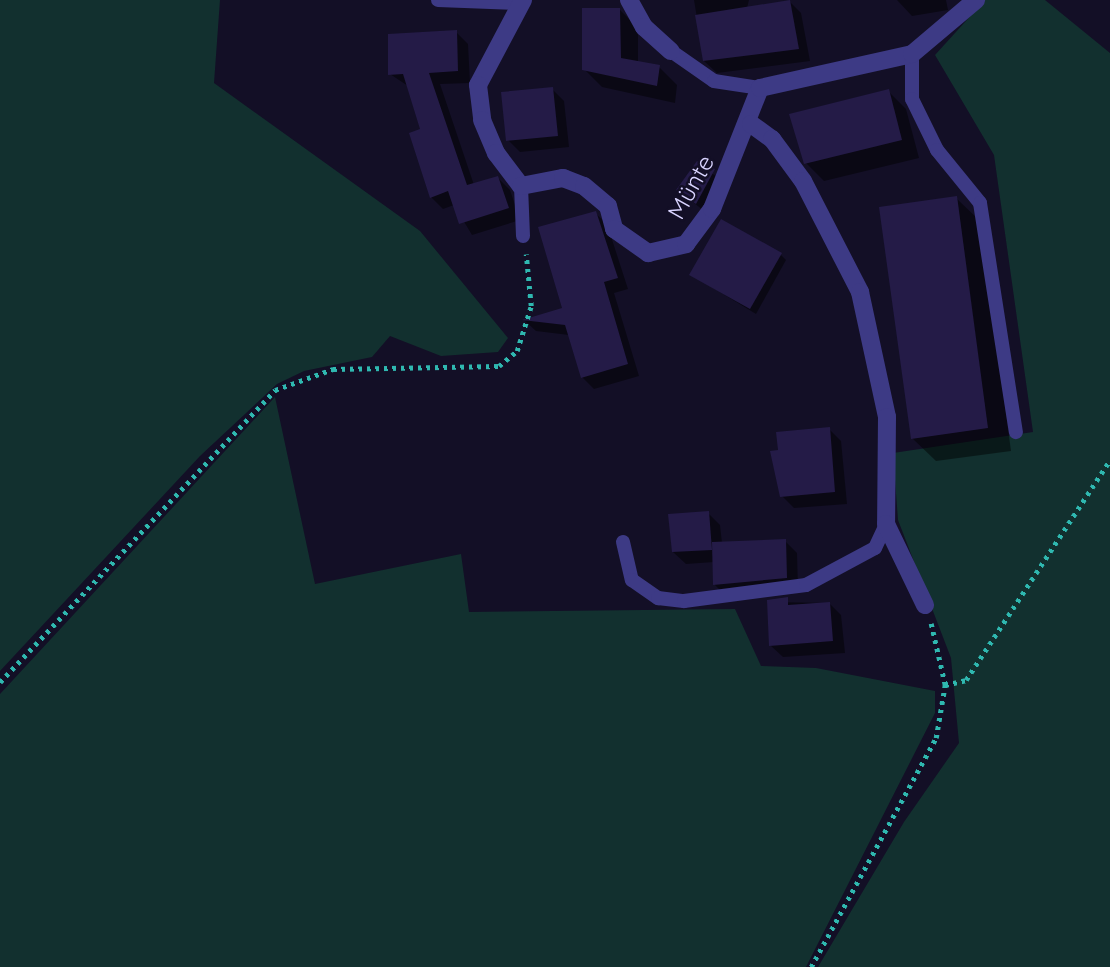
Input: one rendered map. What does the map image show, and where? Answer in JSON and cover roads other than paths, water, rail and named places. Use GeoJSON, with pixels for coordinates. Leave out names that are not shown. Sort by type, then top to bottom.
{"type":"FeatureCollection","features":[{"type":"Feature","properties":{"kind":"street"},"geometry":{"type":"LineString","coordinates":[[629,0],[644,27],[671,51]]}},
{"type":"Feature","properties":{"kind":"street"},"geometry":{"type":"LineString","coordinates":[[760,88],[912,54],[976,0]]}},
{"type":"Feature","properties":{"kind":"street"},"geometry":{"type":"LineString","coordinates":[[521,2],[478,85],[482,120],[521,187]]}},
{"type":"Feature","properties":{"kind":"street","name":"Münte"},"geometry":{"type":"LineString","coordinates":[[521,187],[563,178],[608,206],[614,229],[648,253],[686,244],[712,209],[751,124],[760,88]]}},
{"type":"Feature","properties":{"kind":"street"},"geometry":{"type":"LineString","coordinates":[[751,124],[772,139],[803,181],[860,292],[887,417],[886,524],[925,605]]}},
{"type":"Feature","properties":{"kind":"lane"},"geometry":{"type":"LineString","coordinates":[[438,0],[521,2]]}},
{"type":"Feature","properties":{"kind":"lane"},"geometry":{"type":"LineString","coordinates":[[671,51],[714,81],[760,88]]}},
{"type":"Feature","properties":{"kind":"lane"},"geometry":{"type":"LineString","coordinates":[[912,54],[912,99],[937,150],[980,203],[1016,432]]}},
{"type":"Feature","properties":{"kind":"lane"},"geometry":{"type":"LineString","coordinates":[[521,187],[523,236]]}},
{"type":"Feature","properties":{"kind":"lane"},"geometry":{"type":"LineString","coordinates":[[623,542],[632,580],[658,598],[684,601],[806,585],[876,548],[886,524]]}}]}
